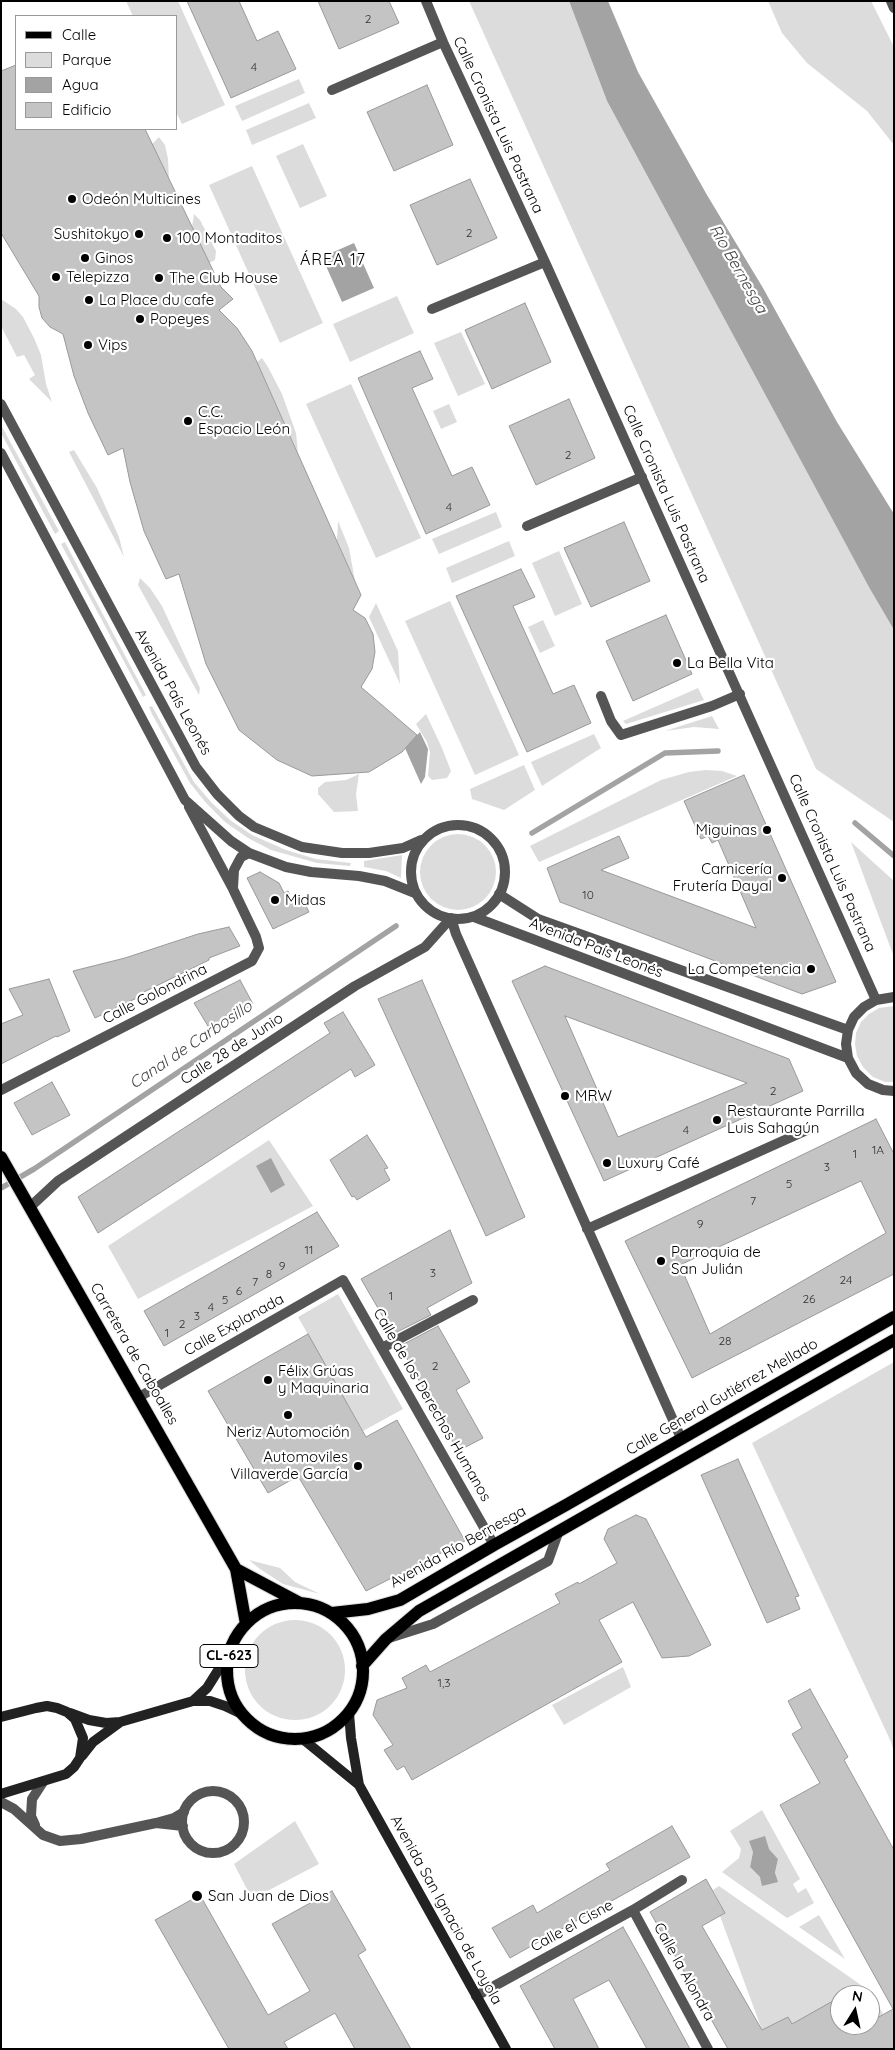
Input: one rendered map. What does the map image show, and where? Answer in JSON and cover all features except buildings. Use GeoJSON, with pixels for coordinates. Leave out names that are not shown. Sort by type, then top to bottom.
{"type":"FeatureCollection","features":[{"type":"Feature","properties":{"kind":"main road","name":"Carretera de Caboalles"},"geometry":{"type":"LineString","coordinates":[[1,1157],[140,1397],[236,1569],[246,1624]]}},
{"type":"Feature","properties":{"kind":"main road","name":"Calle General Gutiérrez Mellado"},"geometry":{"type":"LineString","coordinates":[[566,1505],[894,1317]]}},
{"type":"Feature","properties":{"kind":"main road"},"geometry":{"type":"LineString","coordinates":[[362,1666],[386,1639],[420,1612],[894,1340]]}},
{"type":"Feature","properties":{"kind":"main road","name":"Avenida Río Bernesga"},"geometry":{"type":"LineString","coordinates":[[332,1613],[368,1609],[400,1600],[566,1505]]}},
{"type":"Feature","properties":{"kind":"main road","name":"CL-623"},"geometry":{"type":"LineString","coordinates":[[236,1569],[300,1603],[332,1613],[343,1621],[360,1647],[361,1682],[349,1713],[336,1726],[304,1740],[282,1738],[260,1729],[244,1715],[233,1697],[227,1675],[229,1653],[236,1638],[246,1624],[262,1613],[279,1605],[300,1603]]}},
{"type":"Feature","properties":{"kind":"main road"},"geometry":{"type":"LineString","coordinates":[[193,1700],[207,1688],[229,1653]]}},
{"type":"Feature","properties":{"kind":"main road"},"geometry":{"type":"LineString","coordinates":[[1,1717],[47,1706],[89,1720],[106,1723],[120,1722],[193,1700],[210,1701],[244,1715]]}},
{"type":"Feature","properties":{"kind":"main road"},"geometry":{"type":"LineString","coordinates":[[67,1712],[75,1719],[83,1738],[80,1758]]}},
{"type":"Feature","properties":{"kind":"main road"},"geometry":{"type":"LineString","coordinates":[[349,1713],[359,1785]]}},
{"type":"Feature","properties":{"kind":"main road"},"geometry":{"type":"LineString","coordinates":[[1,1794],[66,1774],[93,1742],[120,1722]]}},
{"type":"Feature","properties":{"kind":"main road"},"geometry":{"type":"LineString","coordinates":[[304,1740],[359,1785]]}},
{"type":"Feature","properties":{"kind":"main road","name":"Avenida San Ignacio de Loyola"},"geometry":{"type":"LineString","coordinates":[[359,1785],[506,2049]]}},
{"type":"Feature","properties":{"kind":"street","name":"Calle Cronista Luis Pastrana"},"geometry":{"type":"LineString","coordinates":[[426,1],[740,694],[876,1000]]}},
{"type":"Feature","properties":{"kind":"street"},"geometry":{"type":"LineString","coordinates":[[891,1],[894,8]]}},
{"type":"Feature","properties":{"kind":"street"},"geometry":{"type":"LineString","coordinates":[[332,90],[443,42]]}},
{"type":"Feature","properties":{"kind":"street"},"geometry":{"type":"LineString","coordinates":[[432,309],[545,262]]}},
{"type":"Feature","properties":{"kind":"street","name":"Avenida País Leonés"},"geometry":{"type":"LineString","coordinates":[[1,404],[196,767],[228,805],[254,827],[302,847],[342,854],[370,853],[403,848],[422,840]]}},
{"type":"Feature","properties":{"kind":"street"},"geometry":{"type":"LineString","coordinates":[[1,453],[185,800],[231,841],[249,853],[294,868],[311,872],[359,876],[385,882],[415,893]]}},
{"type":"Feature","properties":{"kind":"street"},"geometry":{"type":"LineString","coordinates":[[527,526],[642,477]]}},
{"type":"Feature","properties":{"kind":"street"},"geometry":{"type":"LineString","coordinates":[[601,696],[611,720],[621,735],[712,706],[740,694]]}},
{"type":"Feature","properties":{"kind":"street","name":"Calle Golondrina"},"geometry":{"type":"LineString","coordinates":[[1,1090],[252,961],[259,948],[256,937],[233,889],[185,800]]}},
{"type":"Feature","properties":{"kind":"street"},"geometry":{"type":"LineString","coordinates":[[466,824],[482,831],[495,842],[502,855],[504,874],[499,894],[492,904],[474,917],[451,918],[425,906],[415,893],[410,876],[412,858],[422,840],[434,830],[451,825],[466,824]]}},
{"type":"Feature","properties":{"kind":"street"},"geometry":{"type":"LineString","coordinates":[[233,889],[234,870],[241,857],[249,853]]}},
{"type":"Feature","properties":{"kind":"street","name":"Avenida País Leonés"},"geometry":{"type":"LineString","coordinates":[[499,894],[538,919],[848,1030]]}},
{"type":"Feature","properties":{"kind":"street","name":"Avenida País Leonés"},"geometry":{"type":"LineString","coordinates":[[474,917],[848,1058]]}},
{"type":"Feature","properties":{"kind":"street"},"geometry":{"type":"LineString","coordinates":[[451,918],[456,934],[681,1438]]}},
{"type":"Feature","properties":{"kind":"street","name":"Calle 28 de Junio"},"geometry":{"type":"LineString","coordinates":[[30,1207],[58,1181],[74,1170],[355,986],[426,947],[451,918]]}},
{"type":"Feature","properties":{"kind":"street"},"geometry":{"type":"LineString","coordinates":[[894,997],[876,1000],[864,1007],[854,1018],[848,1030],[846,1044],[848,1058],[856,1073],[868,1084],[889,1091],[894,1098]]}},
{"type":"Feature","properties":{"kind":"street"},"geometry":{"type":"LineString","coordinates":[[587,1229],[807,1130]]}},
{"type":"Feature","properties":{"kind":"street","name":"Calle Explanada"},"geometry":{"type":"LineString","coordinates":[[140,1397],[343,1280]]}},
{"type":"Feature","properties":{"kind":"street","name":"Calle de los Derechos Humanos"},"geometry":{"type":"LineString","coordinates":[[343,1280],[494,1545]]}},
{"type":"Feature","properties":{"kind":"street"},"geometry":{"type":"LineString","coordinates":[[382,1348],[473,1300]]}},
{"type":"Feature","properties":{"kind":"street"},"geometry":{"type":"LineString","coordinates":[[386,1639],[433,1624],[548,1561],[558,1533]]}},
{"type":"Feature","properties":{"kind":"street"},"geometry":{"type":"LineString","coordinates":[[38,1831],[32,1816],[31,1805],[32,1798],[43,1782]]}},
{"type":"Feature","properties":{"kind":"street"},"geometry":{"type":"LineString","coordinates":[[213,1791],[223,1792],[238,1803],[243,1812],[245,1822],[238,1842],[225,1851],[216,1853],[199,1850],[192,1844],[183,1826],[184,1812],[188,1804],[195,1797],[213,1791]]}},
{"type":"Feature","properties":{"kind":"street"},"geometry":{"type":"LineString","coordinates":[[1,1802],[14,1809],[38,1831],[51,1838],[68,1841],[156,1823],[174,1818],[184,1812]]}},
{"type":"Feature","properties":{"kind":"street"},"geometry":{"type":"LineString","coordinates":[[156,1823],[183,1826]]}},
{"type":"Feature","properties":{"kind":"street","name":"Calle el Cisne"},"geometry":{"type":"LineString","coordinates":[[476,1996],[632,1910],[682,1880]]}},
{"type":"Feature","properties":{"kind":"street","name":"Calle la Alondra"},"geometry":{"type":"LineString","coordinates":[[632,1910],[708,2049]]}},
{"type":"Feature","properties":{"kind":"green space"},"geometry":{"type":"Polygon","coordinates":[[[126,1],[178,1],[225,105],[182,124],[178,116],[178,15],[133,15],[126,1]]]}},
{"type":"Feature","properties":{"kind":"green space"},"geometry":{"type":"Polygon","coordinates":[[[469,1],[569,1],[607,101],[870,589],[894,630],[894,822],[816,769],[469,1]]]}},
{"type":"Feature","properties":{"kind":"green space"},"geometry":{"type":"Polygon","coordinates":[[[768,1],[871,1],[894,47],[894,145],[867,111],[807,63],[782,33],[768,1]]]}},
{"type":"Feature","properties":{"kind":"green space"},"geometry":{"type":"Polygon","coordinates":[[[299,79],[305,93],[242,121],[235,106],[299,79]]]}},
{"type":"Feature","properties":{"kind":"green space"},"geometry":{"type":"Polygon","coordinates":[[[309,103],[316,118],[252,145],[246,130],[309,103]]]}},
{"type":"Feature","properties":{"kind":"green space"},"geometry":{"type":"Polygon","coordinates":[[[159,137],[165,145],[169,180],[152,144],[159,137]]]}},
{"type":"Feature","properties":{"kind":"green space"},"geometry":{"type":"Polygon","coordinates":[[[303,144],[327,196],[300,208],[276,156],[303,144]]]}},
{"type":"Feature","properties":{"kind":"green space"},"geometry":{"type":"Polygon","coordinates":[[[252,166],[323,323],[280,343],[209,185],[252,166]]]}},
{"type":"Feature","properties":{"kind":"green space"},"geometry":{"type":"Polygon","coordinates":[[[194,214],[200,220],[216,251],[215,260],[209,263],[192,227],[194,214]]]}},
{"type":"Feature","properties":{"kind":"green space"},"geometry":{"type":"Polygon","coordinates":[[[397,296],[414,333],[350,362],[333,324],[397,296]]]}},
{"type":"Feature","properties":{"kind":"green space"},"geometry":{"type":"Polygon","coordinates":[[[1,299],[16,309],[23,317],[34,338],[41,355],[46,384],[52,402],[29,379],[35,375],[24,355],[17,357],[1,326],[1,299]]]}},
{"type":"Feature","properties":{"kind":"green space"},"geometry":{"type":"Polygon","coordinates":[[[461,332],[485,384],[458,396],[434,343],[461,332]]]}},
{"type":"Feature","properties":{"kind":"green space"},"geometry":{"type":"Polygon","coordinates":[[[262,358],[282,394],[296,433],[298,452],[257,362],[262,358]]]}},
{"type":"Feature","properties":{"kind":"green space"},"geometry":{"type":"Polygon","coordinates":[[[351,384],[421,538],[376,558],[306,404],[351,384]]]}},
{"type":"Feature","properties":{"kind":"green space"},"geometry":{"type":"Polygon","coordinates":[[[449,404],[457,422],[441,429],[433,411],[449,404]]]}},
{"type":"Feature","properties":{"kind":"green space"},"geometry":{"type":"Polygon","coordinates":[[[1,425],[59,531],[55,534],[1,433],[1,425]]]}},
{"type":"Feature","properties":{"kind":"green space"},"geometry":{"type":"Polygon","coordinates":[[[74,450],[97,488],[119,537],[124,557],[69,452],[74,450]]]}},
{"type":"Feature","properties":{"kind":"green space"},"geometry":{"type":"Polygon","coordinates":[[[496,512],[502,527],[439,554],[432,539],[496,512]]]}},
{"type":"Feature","properties":{"kind":"green space"},"geometry":{"type":"Polygon","coordinates":[[[338,521],[349,548],[355,581],[337,540],[338,521]]]}},
{"type":"Feature","properties":{"kind":"green space"},"geometry":{"type":"Polygon","coordinates":[[[509,541],[515,556],[452,583],[446,568],[509,541]]]}},
{"type":"Feature","properties":{"kind":"green space"},"geometry":{"type":"Polygon","coordinates":[[[65,542],[146,695],[143,697],[61,544],[65,542]]]}},
{"type":"Feature","properties":{"kind":"green space"},"geometry":{"type":"Polygon","coordinates":[[[559,551],[582,604],[555,616],[532,563],[559,551]]]}},
{"type":"Feature","properties":{"kind":"green space"},"geometry":{"type":"Polygon","coordinates":[[[140,578],[150,588],[162,606],[200,688],[199,695],[138,585],[140,578]]]}},
{"type":"Feature","properties":{"kind":"green space"},"geometry":{"type":"Polygon","coordinates":[[[450,601],[519,755],[475,775],[405,621],[450,601]]]}},
{"type":"Feature","properties":{"kind":"green space"},"geometry":{"type":"Polygon","coordinates":[[[376,603],[398,651],[400,684],[369,617],[376,603]]]}},
{"type":"Feature","properties":{"kind":"green space"},"geometry":{"type":"Polygon","coordinates":[[[543,620],[555,646],[540,653],[528,627],[543,620]]]}},
{"type":"Feature","properties":{"kind":"green space"},"geometry":{"type":"Polygon","coordinates":[[[698,688],[704,700],[626,724],[623,721],[698,688]]]}},
{"type":"Feature","properties":{"kind":"green space"},"geometry":{"type":"Polygon","coordinates":[[[152,706],[194,782],[230,820],[252,835],[286,850],[316,859],[351,863],[350,866],[317,863],[271,850],[248,838],[225,822],[190,783],[152,714],[149,707],[152,706]]]}},
{"type":"Feature","properties":{"kind":"green space"},"geometry":{"type":"Polygon","coordinates":[[[426,714],[451,771],[447,778],[432,780],[428,776],[430,752],[427,742],[416,724],[426,714]]]}},
{"type":"Feature","properties":{"kind":"green space"},"geometry":{"type":"Polygon","coordinates":[[[712,716],[719,729],[694,727],[665,731],[712,716]]]}},
{"type":"Feature","properties":{"kind":"green space"},"geometry":{"type":"Polygon","coordinates":[[[594,734],[601,748],[542,786],[531,762],[594,734]]]}},
{"type":"Feature","properties":{"kind":"green space"},"geometry":{"type":"Polygon","coordinates":[[[524,765],[535,790],[504,810],[472,799],[470,789],[524,765]]]}},
{"type":"Feature","properties":{"kind":"green space"},"geometry":{"type":"Polygon","coordinates":[[[722,771],[737,776],[539,862],[530,846],[661,780],[689,772],[722,771]]]}},
{"type":"Feature","properties":{"kind":"green space"},"geometry":{"type":"Polygon","coordinates":[[[359,774],[356,794],[358,811],[334,812],[318,794],[318,788],[325,782],[346,780],[359,774]]]}},
{"type":"Feature","properties":{"kind":"green space"},"geometry":{"type":"Polygon","coordinates":[[[451,834],[465,834],[479,840],[490,851],[496,865],[493,887],[485,899],[465,910],[451,910],[437,904],[426,893],[420,879],[420,865],[426,851],[437,840],[451,834]]]}},
{"type":"Feature","properties":{"kind":"green space"},"geometry":{"type":"Polygon","coordinates":[[[851,842],[894,881],[894,957],[851,842]]]}},
{"type":"Feature","properties":{"kind":"green space"},"geometry":{"type":"Polygon","coordinates":[[[402,855],[401,878],[386,871],[364,867],[364,861],[402,855]]]}},
{"type":"Feature","properties":{"kind":"green space"},"geometry":{"type":"Polygon","coordinates":[[[894,1006],[894,1082],[885,1082],[873,1077],[863,1067],[857,1056],[856,1033],[861,1022],[869,1014],[879,1008],[894,1006]]]}},
{"type":"Feature","properties":{"kind":"green space"},"geometry":{"type":"Polygon","coordinates":[[[269,1140],[313,1206],[138,1299],[108,1246],[269,1140]]]}},
{"type":"Feature","properties":{"kind":"green space"},"geometry":{"type":"Polygon","coordinates":[[[338,1294],[403,1409],[363,1431],[298,1317],[338,1294]]]}},
{"type":"Feature","properties":{"kind":"green space"},"geometry":{"type":"Polygon","coordinates":[[[894,1362],[894,1753],[891,1742],[752,1443],[894,1362]]]}},
{"type":"Feature","properties":{"kind":"green space"},"geometry":{"type":"Polygon","coordinates":[[[249,1560],[280,1568],[295,1582],[320,1594],[283,1584],[249,1560]]]}},
{"type":"Feature","properties":{"kind":"green space"},"geometry":{"type":"Polygon","coordinates":[[[295,1620],[314,1624],[330,1635],[341,1651],[345,1670],[341,1689],[330,1705],[314,1716],[295,1720],[276,1716],[260,1705],[249,1689],[245,1670],[249,1651],[260,1635],[276,1624],[295,1620]]]}},
{"type":"Feature","properties":{"kind":"green space"},"geometry":{"type":"Polygon","coordinates":[[[623,1667],[631,1687],[564,1725],[552,1705],[623,1667]]]}},
{"type":"Feature","properties":{"kind":"green space"},"geometry":{"type":"Polygon","coordinates":[[[762,1810],[800,1879],[793,1884],[798,1893],[806,1888],[814,1903],[787,1918],[722,1872],[739,1858],[741,1849],[730,1831],[762,1810]],[[769,1849],[753,1852],[750,1867],[760,1877],[775,1874],[778,1859],[769,1849]]]}},
{"type":"Feature","properties":{"kind":"green space"},"geometry":{"type":"Polygon","coordinates":[[[295,1821],[319,1864],[252,1899],[234,1864],[295,1821]]]}},
{"type":"Feature","properties":{"kind":"green space"},"geometry":{"type":"Polygon","coordinates":[[[719,1886],[861,1985],[830,1985],[830,2007],[792,2024],[788,2017],[762,2030],[720,1916],[725,1913],[713,1890],[719,1886]]]}},
{"type":"Feature","properties":{"kind":"green space"},"geometry":{"type":"Polygon","coordinates":[[[819,1915],[845,1959],[799,1927],[819,1915]]]}},
{"type":"Feature","properties":{"kind":"water","name":"Río Bernesga"},"geometry":{"type":"Polygon","coordinates":[[[569,1],[608,1],[638,72],[707,195],[763,288],[837,422],[894,514],[894,630],[870,589],[607,101],[569,1]]]}},
{"type":"Feature","properties":{"kind":"water"},"geometry":{"type":"Polygon","coordinates":[[[354,243],[374,288],[342,302],[322,257],[354,243]]]}},
{"type":"Feature","properties":{"kind":"water"},"geometry":{"type":"Polygon","coordinates":[[[420,732],[428,749],[425,777],[421,784],[405,748],[420,732]]]}},
{"type":"Feature","properties":{"kind":"water"},"geometry":{"type":"Polygon","coordinates":[[[271,1158],[285,1185],[271,1193],[256,1166],[271,1158]]]}},
{"type":"Feature","properties":{"kind":"water"},"geometry":{"type":"Polygon","coordinates":[[[765,1836],[769,1849],[778,1859],[775,1873],[778,1882],[762,1886],[760,1877],[750,1867],[753,1852],[749,1841],[765,1836]]]}},
{"type":"Feature","properties":{"kind":"waterway","name":"Canal de Carbosillo"},"geometry":{"type":"LineString","coordinates":[[532,833],[665,753],[718,751]]}},
{"type":"Feature","properties":{"kind":"waterway","name":"Canal de Carbosillo"},"geometry":{"type":"LineString","coordinates":[[855,823],[894,856]]}},
{"type":"Feature","properties":{"kind":"waterway","name":"Canal de Carbosillo"},"geometry":{"type":"LineString","coordinates":[[1,1188],[34,1169],[396,926]]}},
{"type":"Feature","properties":{"kind":"place","name":"Odeón Multicines"},"geometry":{"type":"Point","coordinates":[72,199]}},
{"type":"Feature","properties":{"kind":"place","name":"Sushitokyo"},"geometry":{"type":"Point","coordinates":[139,234]}},
{"type":"Feature","properties":{"kind":"place","name":"100 Montaditos"},"geometry":{"type":"Point","coordinates":[167,238]}},
{"type":"Feature","properties":{"kind":"place","name":"Ginos"},"geometry":{"type":"Point","coordinates":[85,258]}},
{"type":"Feature","properties":{"kind":"place","name":"Telepizza"},"geometry":{"type":"Point","coordinates":[56,277]}},
{"type":"Feature","properties":{"kind":"place","name":"The Club House"},"geometry":{"type":"Point","coordinates":[159,278]}},
{"type":"Feature","properties":{"kind":"place","name":"La Place du cafe"},"geometry":{"type":"Point","coordinates":[89,300]}},
{"type":"Feature","properties":{"kind":"place","name":"Popeyes"},"geometry":{"type":"Point","coordinates":[140,319]}},
{"type":"Feature","properties":{"kind":"place","name":"Vips"},"geometry":{"type":"Point","coordinates":[88,345]}},
{"type":"Feature","properties":{"kind":"place","name":"C.C. Espacio León"},"geometry":{"type":"Point","coordinates":[188,421]}},
{"type":"Feature","properties":{"kind":"place","name":"La Bella Vita"},"geometry":{"type":"Point","coordinates":[677,663]}},
{"type":"Feature","properties":{"kind":"place","name":"Miguinas"},"geometry":{"type":"Point","coordinates":[767,830]}},
{"type":"Feature","properties":{"kind":"place","name":"Carnicería Frutería Dayal"},"geometry":{"type":"Point","coordinates":[782,878]}},
{"type":"Feature","properties":{"kind":"place","name":"Midas"},"geometry":{"type":"Point","coordinates":[275,900]}},
{"type":"Feature","properties":{"kind":"place","name":"La Competencia"},"geometry":{"type":"Point","coordinates":[811,969]}},
{"type":"Feature","properties":{"kind":"place","name":"MRW"},"geometry":{"type":"Point","coordinates":[565,1096]}},
{"type":"Feature","properties":{"kind":"place","name":"Restaurante Parrilla Luis Sahagún"},"geometry":{"type":"Point","coordinates":[717,1120]}},
{"type":"Feature","properties":{"kind":"place","name":"Luxury Café"},"geometry":{"type":"Point","coordinates":[607,1163]}},
{"type":"Feature","properties":{"kind":"place","name":"Parroquia de San Julián"},"geometry":{"type":"Point","coordinates":[661,1261]}},
{"type":"Feature","properties":{"kind":"place","name":"Félix Grúas y Maquinaria"},"geometry":{"type":"Point","coordinates":[268,1380]}},
{"type":"Feature","properties":{"kind":"place","name":"Neriz Automoción"},"geometry":{"type":"Point","coordinates":[288,1415]}},
{"type":"Feature","properties":{"kind":"place","name":"Automoviles Villaverde García"},"geometry":{"type":"Point","coordinates":[358,1466]}},
{"type":"Feature","properties":{"kind":"place","name":"San Juan de Dios"},"geometry":{"type":"Point","coordinates":[197,1896]}},
{"type":"Feature","properties":{"kind":"district","name":"ÁREA 17"},"geometry":{"type":"Point","coordinates":[333,260]}}]}
